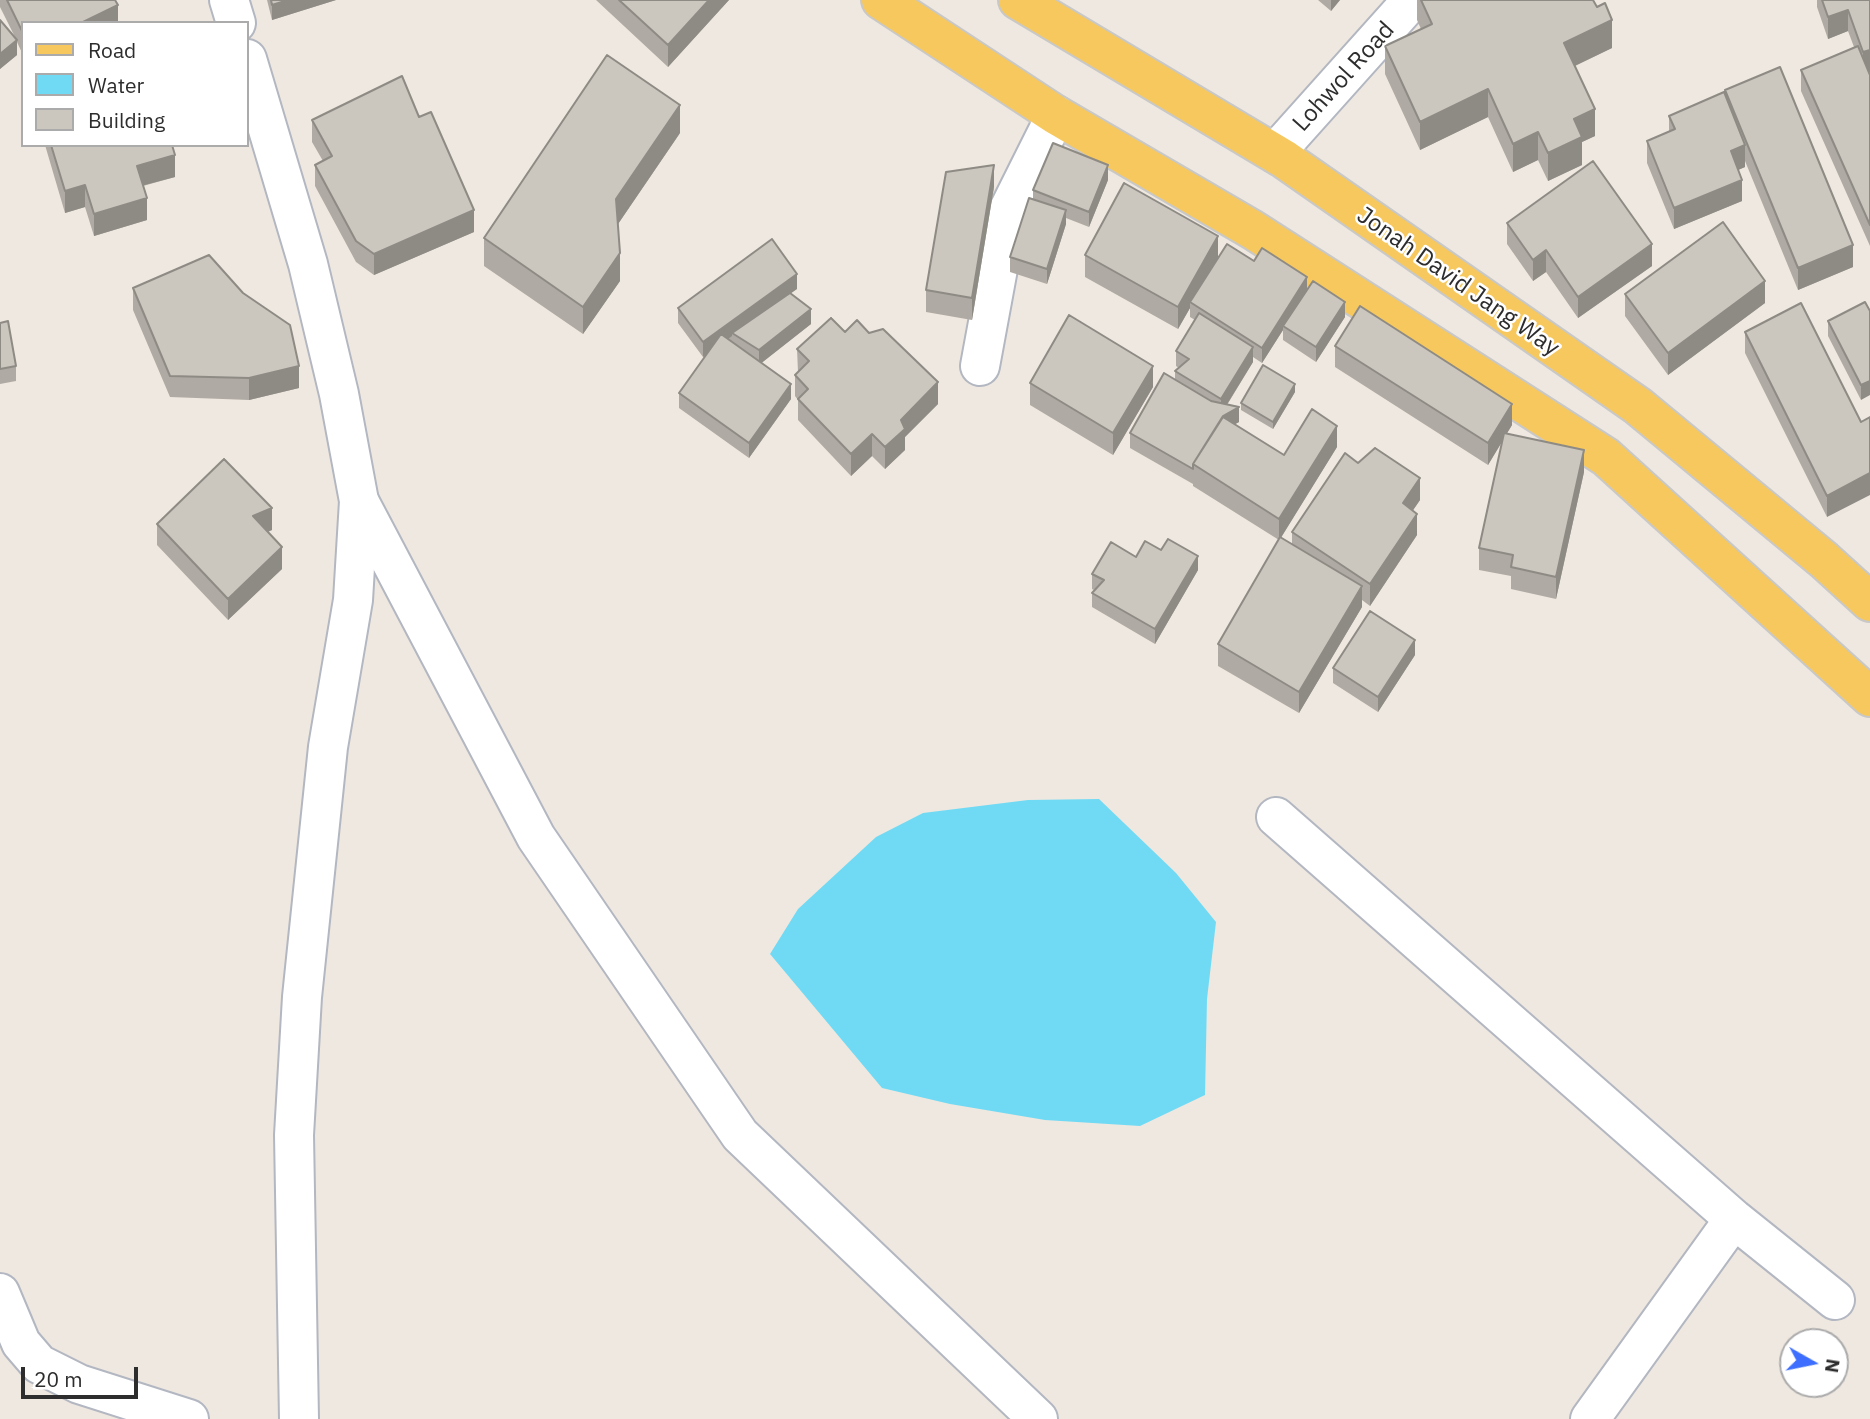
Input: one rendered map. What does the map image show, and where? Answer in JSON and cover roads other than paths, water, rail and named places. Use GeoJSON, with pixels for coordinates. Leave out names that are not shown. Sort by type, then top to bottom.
{"type":"FeatureCollection","features":[{"type":"Feature","properties":{"kind":"main road"},"geometry":{"type":"LineString","coordinates":[[881,0],[1056,115],[1253,230],[1606,457],[1870,697]]}},
{"type":"Feature","properties":{"kind":"main road","name":"Jonah David Jang Way"},"geometry":{"type":"LineString","coordinates":[[1018,0],[1275,153],[1638,406],[1824,559],[1870,602]]}},
{"type":"Feature","properties":{"kind":"street"},"geometry":{"type":"LineString","coordinates":[[229,0],[235,21]]}},
{"type":"Feature","properties":{"kind":"street","name":"Lohwol Road"},"geometry":{"type":"LineString","coordinates":[[1275,153],[1412,0]]}},
{"type":"Feature","properties":{"kind":"street"},"geometry":{"type":"LineString","coordinates":[[248,63],[308,264],[339,394],[359,501],[353,600],[328,747],[302,997],[294,1135],[299,1419]]}},
{"type":"Feature","properties":{"kind":"street"},"geometry":{"type":"LineString","coordinates":[[980,366],[1009,209],[1056,115]]}},
{"type":"Feature","properties":{"kind":"street"},"geometry":{"type":"LineString","coordinates":[[359,501],[536,837],[740,1135],[1038,1419]]}},
{"type":"Feature","properties":{"kind":"street"},"geometry":{"type":"LineString","coordinates":[[1276,817],[1734,1219],[1835,1300]]}},
{"type":"Feature","properties":{"kind":"street"},"geometry":{"type":"LineString","coordinates":[[1590,1419],[1734,1219]]}},
{"type":"Feature","properties":{"kind":"street"},"geometry":{"type":"LineString","coordinates":[[0,1293],[21,1343],[39,1364],[79,1384],[189,1419]]}},
{"type":"Feature","properties":{"kind":"water"},"geometry":{"type":"Polygon","coordinates":[[[1099,799],[1176,873],[1216,922],[1207,999],[1205,1095],[1140,1126],[1045,1120],[950,1104],[882,1088],[770,954],[798,909],[876,837],[923,813],[1028,800],[1099,799]]]}}]}
